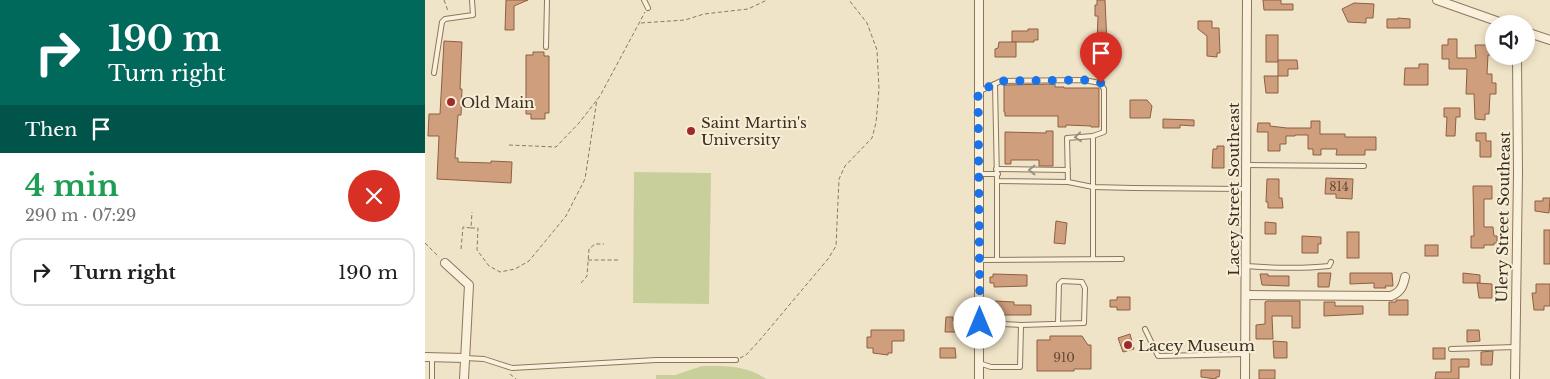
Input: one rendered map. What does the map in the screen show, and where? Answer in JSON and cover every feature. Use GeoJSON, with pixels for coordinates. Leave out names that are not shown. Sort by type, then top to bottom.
{"type":"FeatureCollection","features":[{"type":"Feature","properties":{"kind":"street"},"geometry":{"type":"LineString","coordinates":[[979,0],[979,379]]}},
{"type":"Feature","properties":{"kind":"street","name":"Lacey Street Southeast"},"geometry":{"type":"LineString","coordinates":[[1245,379],[1247,0]]}},
{"type":"Feature","properties":{"kind":"street"},"geometry":{"type":"LineString","coordinates":[[1437,0],[1485,17]]}},
{"type":"Feature","properties":{"kind":"street"},"geometry":{"type":"LineString","coordinates":[[1535,35],[1550,40]]}},
{"type":"Feature","properties":{"kind":"street","name":"Ulery Street Southeast"},"geometry":{"type":"LineString","coordinates":[[1515,379],[1518,173],[1517,65]]}},
{"type":"Feature","properties":{"kind":"street"},"geometry":{"type":"LineString","coordinates":[[445,263],[469,285],[464,379]]}},
{"type":"Feature","properties":{"kind":"street"},"geometry":{"type":"LineString","coordinates":[[1246,295],[1391,296],[1397,294],[1403,288],[1405,277]]}},
{"type":"Feature","properties":{"kind":"street"},"geometry":{"type":"LineString","coordinates":[[428,357],[465,358]]}},
{"type":"Feature","properties":{"kind":"lane"},"geometry":{"type":"LineString","coordinates":[[433,73],[442,22],[445,19],[473,15],[472,0]]}},
{"type":"Feature","properties":{"kind":"lane"},"geometry":{"type":"LineString","coordinates":[[546,47],[547,0]]}},
{"type":"Feature","properties":{"kind":"lane"},"geometry":{"type":"LineString","coordinates":[[644,0],[648,8]]}},
{"type":"Feature","properties":{"kind":"lane"},"geometry":{"type":"LineString","coordinates":[[978,92],[1001,81],[1084,80],[1101,83],[1104,89],[1104,132],[1093,136],[1067,138],[1068,182]]}},
{"type":"Feature","properties":{"kind":"lane"},"geometry":{"type":"LineString","coordinates":[[995,84],[997,260]]}},
{"type":"Feature","properties":{"kind":"lane"},"geometry":{"type":"LineString","coordinates":[[1093,136],[1093,259]]}},
{"type":"Feature","properties":{"kind":"lane"},"geometry":{"type":"LineString","coordinates":[[1246,164],[1364,166]]}},
{"type":"Feature","properties":{"kind":"lane"},"geometry":{"type":"LineString","coordinates":[[979,174],[1068,170]]}},
{"type":"Feature","properties":{"kind":"lane"},"geometry":{"type":"LineString","coordinates":[[997,181],[1068,182],[1093,187],[1246,189]]}},
{"type":"Feature","properties":{"kind":"lane"},"geometry":{"type":"LineString","coordinates":[[979,260],[1122,259]]}},
{"type":"Feature","properties":{"kind":"lane"},"geometry":{"type":"LineString","coordinates":[[1246,266],[1319,267],[1329,266],[1331,262]]}},
{"type":"Feature","properties":{"kind":"lane"},"geometry":{"type":"LineString","coordinates":[[980,323],[1021,325],[1084,324],[1085,288],[1082,282],[1062,281],[1059,284],[1057,324]]}},
{"type":"Feature","properties":{"kind":"lane"},"geometry":{"type":"LineString","coordinates":[[979,363],[991,367],[1020,367],[1021,325]]}},
{"type":"Feature","properties":{"kind":"lane"},"geometry":{"type":"LineString","coordinates":[[1145,329],[1158,356],[1245,354]]}},
{"type":"Feature","properties":{"kind":"lane"},"geometry":{"type":"LineString","coordinates":[[1451,349],[1515,347]]}},
{"type":"Feature","properties":{"kind":"lane"},"geometry":{"type":"LineString","coordinates":[[428,357],[432,379]]}},
{"type":"Feature","properties":{"kind":"lane"},"geometry":{"type":"LineString","coordinates":[[465,358],[484,359],[511,368],[656,360],[736,360]]}},
{"type":"Feature","properties":{"kind":"path"},"geometry":{"type":"LineString","coordinates":[[444,0],[450,18]]}},
{"type":"Feature","properties":{"kind":"path"},"geometry":{"type":"LineString","coordinates":[[640,23],[685,20],[704,14],[743,10],[767,0]]}},
{"type":"Feature","properties":{"kind":"path"},"geometry":{"type":"LineString","coordinates":[[736,360],[745,355],[759,340],[828,260],[836,246],[839,179],[845,166],[872,138],[876,124],[879,89],[877,50],[867,23],[849,0]]}},
{"type":"Feature","properties":{"kind":"path"},"geometry":{"type":"LineString","coordinates":[[509,145],[556,147],[579,123],[597,99],[648,8]]}},
{"type":"Feature","properties":{"kind":"path"},"geometry":{"type":"LineString","coordinates":[[461,249],[463,227],[478,228],[477,250],[489,266],[501,272],[515,270],[529,261],[566,216],[585,179],[597,99]]}},
{"type":"Feature","properties":{"kind":"path"},"geometry":{"type":"LineString","coordinates":[[471,228],[472,212]]}},
{"type":"Feature","properties":{"kind":"path"},"geometry":{"type":"LineString","coordinates":[[425,244],[445,263]]}},
{"type":"Feature","properties":{"kind":"path"},"geometry":{"type":"LineString","coordinates":[[581,283],[587,276],[587,252],[591,245],[604,244]]}},
{"type":"Feature","properties":{"kind":"path"},"geometry":{"type":"LineString","coordinates":[[587,260],[618,260]]}},
{"type":"Feature","properties":{"kind":"green space"},"geometry":{"type":"Polygon","coordinates":[[[634,172],[711,173],[709,304],[633,303],[634,172]]]}},
{"type":"Feature","properties":{"kind":"green space"},"geometry":{"type":"Polygon","coordinates":[[[702,366],[727,366],[743,369],[759,374],[766,379],[656,379],[656,375],[675,375],[702,366]]]}},
{"type":"Feature","properties":{"kind":"building"},"geometry":{"type":"Polygon","coordinates":[[[506,0],[528,0],[514,6],[514,30],[505,30],[506,0]]]}},
{"type":"Feature","properties":{"kind":"building"},"geometry":{"type":"Polygon","coordinates":[[[1097,0],[1105,0],[1107,44],[1097,44],[1098,16],[1095,16],[1095,5],[1097,5],[1097,0]]]}},
{"type":"Feature","properties":{"kind":"building"},"geometry":{"type":"Polygon","coordinates":[[[1263,0],[1281,0],[1281,4],[1293,4],[1293,10],[1264,10],[1263,0]]]}},
{"type":"Feature","properties":{"kind":"building"},"geometry":{"type":"Polygon","coordinates":[[[1354,3],[1374,4],[1373,18],[1366,18],[1366,23],[1348,22],[1342,9],[1354,3]]]}},
{"type":"Feature","properties":{"kind":"building"},"geometry":{"type":"Polygon","coordinates":[[[1387,19],[1410,19],[1410,28],[1387,28],[1387,19]]]}},
{"type":"Feature","properties":{"kind":"building"},"geometry":{"type":"Polygon","coordinates":[[[1198,21],[1212,21],[1212,28],[1219,28],[1220,53],[1217,53],[1217,57],[1207,56],[1207,36],[1198,29],[1198,21]]]}},
{"type":"Feature","properties":{"kind":"building"},"geometry":{"type":"Polygon","coordinates":[[[1028,29],[1038,29],[1038,40],[1034,40],[1034,42],[1012,42],[1012,31],[1028,31],[1028,29]]]}},
{"type":"Feature","properties":{"kind":"building"},"geometry":{"type":"Polygon","coordinates":[[[1266,35],[1278,35],[1278,62],[1266,62],[1266,35]]]}},
{"type":"Feature","properties":{"kind":"building"},"geometry":{"type":"Polygon","coordinates":[[[1448,39],[1457,39],[1457,58],[1476,58],[1475,45],[1485,45],[1487,74],[1492,74],[1492,83],[1496,83],[1496,94],[1490,94],[1489,114],[1485,114],[1485,120],[1475,119],[1474,94],[1466,94],[1467,69],[1449,69],[1449,59],[1442,59],[1442,45],[1448,45],[1448,39]]]}},
{"type":"Feature","properties":{"kind":"building","name":"Old Main"},"geometry":{"type":"Polygon","coordinates":[[[444,41],[462,42],[461,115],[458,115],[455,158],[458,158],[458,162],[512,162],[511,183],[437,179],[439,136],[428,136],[429,114],[440,114],[444,41]]]}},
{"type":"Feature","properties":{"kind":"building"},"geometry":{"type":"Polygon","coordinates":[[[999,42],[1016,42],[1016,57],[995,57],[995,49],[998,48],[999,42]]]}},
{"type":"Feature","properties":{"kind":"building"},"geometry":{"type":"Polygon","coordinates":[[[533,52],[544,52],[544,56],[549,56],[549,113],[545,113],[545,119],[531,119],[531,114],[526,114],[526,55],[533,55],[533,52]]]}},
{"type":"Feature","properties":{"kind":"building"},"geometry":{"type":"Polygon","coordinates":[[[1278,60],[1297,60],[1298,69],[1288,69],[1288,76],[1278,76],[1278,60]]]}},
{"type":"Feature","properties":{"kind":"building"},"geometry":{"type":"Polygon","coordinates":[[[1419,64],[1428,64],[1428,85],[1404,85],[1405,68],[1419,68],[1419,64]]]}},
{"type":"Feature","properties":{"kind":"building"},"geometry":{"type":"Polygon","coordinates":[[[1264,76],[1278,76],[1278,93],[1266,93],[1264,76]]]}},
{"type":"Feature","properties":{"kind":"building"},"geometry":{"type":"Polygon","coordinates":[[[1055,84],[1055,87],[1064,88],[1099,88],[1099,127],[1066,125],[1066,127],[1058,127],[1058,116],[1005,116],[1004,85],[1055,84]]]}},
{"type":"Feature","properties":{"kind":"building"},"geometry":{"type":"Polygon","coordinates":[[[1130,100],[1147,100],[1152,106],[1150,118],[1130,118],[1130,100]]]}},
{"type":"Feature","properties":{"kind":"building"},"geometry":{"type":"Polygon","coordinates":[[[1444,108],[1460,108],[1460,117],[1456,117],[1455,136],[1446,136],[1447,117],[1444,117],[1444,108]]]}},
{"type":"Feature","properties":{"kind":"building"},"geometry":{"type":"Polygon","coordinates":[[[1163,119],[1194,120],[1194,126],[1180,125],[1180,128],[1163,128],[1163,119]]]}},
{"type":"Feature","properties":{"kind":"building"},"geometry":{"type":"Polygon","coordinates":[[[1311,121],[1320,121],[1320,134],[1345,134],[1345,137],[1376,137],[1376,150],[1365,150],[1365,155],[1336,155],[1337,149],[1321,149],[1321,155],[1313,155],[1313,149],[1308,149],[1308,135],[1295,135],[1286,136],[1286,144],[1280,144],[1280,151],[1268,151],[1268,132],[1257,132],[1258,123],[1270,123],[1270,126],[1287,128],[1311,128],[1311,121]]]}},
{"type":"Feature","properties":{"kind":"building"},"geometry":{"type":"Polygon","coordinates":[[[1046,131],[1053,131],[1053,166],[1039,166],[1039,160],[1011,160],[1011,164],[1005,164],[1005,132],[1046,133],[1046,131]]]}},
{"type":"Feature","properties":{"kind":"building"},"geometry":{"type":"Polygon","coordinates":[[[1476,133],[1486,133],[1486,141],[1491,141],[1491,157],[1480,157],[1480,141],[1476,141],[1476,133]]]}},
{"type":"Feature","properties":{"kind":"building"},"geometry":{"type":"Polygon","coordinates":[[[1217,146],[1224,146],[1224,168],[1212,168],[1213,149],[1217,149],[1217,146]]]}},
{"type":"Feature","properties":{"kind":"building"},"geometry":{"type":"Polygon","coordinates":[[[1326,178],[1353,179],[1352,199],[1336,198],[1336,194],[1325,194],[1326,178]]]}},
{"type":"Feature","properties":{"kind":"building"},"geometry":{"type":"Polygon","coordinates":[[[1267,179],[1279,179],[1279,198],[1282,198],[1283,208],[1268,208],[1268,202],[1266,202],[1267,179]]]}},
{"type":"Feature","properties":{"kind":"building"},"geometry":{"type":"Polygon","coordinates":[[[1473,186],[1492,186],[1492,199],[1484,199],[1484,227],[1493,227],[1494,236],[1497,236],[1497,243],[1494,243],[1494,245],[1484,245],[1484,248],[1471,248],[1471,236],[1474,236],[1473,186]]]}},
{"type":"Feature","properties":{"kind":"building"},"geometry":{"type":"Polygon","coordinates":[[[1543,198],[1550,198],[1549,213],[1535,211],[1535,201],[1543,201],[1543,198]]]}},
{"type":"Feature","properties":{"kind":"building"},"geometry":{"type":"Polygon","coordinates":[[[1056,221],[1067,223],[1065,244],[1054,243],[1056,221]]]}},
{"type":"Feature","properties":{"kind":"building"},"geometry":{"type":"Polygon","coordinates":[[[1265,222],[1276,223],[1276,234],[1265,234],[1265,222]]]}},
{"type":"Feature","properties":{"kind":"building"},"geometry":{"type":"Polygon","coordinates":[[[1544,230],[1550,230],[1550,264],[1544,264],[1544,230]]]}},
{"type":"Feature","properties":{"kind":"building"},"geometry":{"type":"Polygon","coordinates":[[[1347,232],[1359,232],[1359,258],[1347,258],[1347,232]]]}},
{"type":"Feature","properties":{"kind":"building"},"geometry":{"type":"Polygon","coordinates":[[[1302,236],[1321,237],[1321,244],[1318,244],[1318,253],[1302,253],[1302,236]]]}},
{"type":"Feature","properties":{"kind":"building"},"geometry":{"type":"Polygon","coordinates":[[[1425,245],[1438,245],[1438,256],[1425,256],[1425,245]]]}},
{"type":"Feature","properties":{"kind":"building"},"geometry":{"type":"Polygon","coordinates":[[[1318,273],[1331,273],[1329,287],[1318,287],[1318,273]]]}},
{"type":"Feature","properties":{"kind":"building"},"geometry":{"type":"Polygon","coordinates":[[[1350,273],[1392,273],[1393,286],[1374,288],[1374,283],[1350,284],[1350,273]]]}},
{"type":"Feature","properties":{"kind":"building"},"geometry":{"type":"Polygon","coordinates":[[[1463,273],[1480,275],[1480,283],[1463,283],[1463,273]]]}},
{"type":"Feature","properties":{"kind":"building"},"geometry":{"type":"Polygon","coordinates":[[[993,274],[1027,275],[1027,286],[994,287],[994,283],[990,283],[990,277],[993,277],[993,274]]]}},
{"type":"Feature","properties":{"kind":"building"},"geometry":{"type":"Polygon","coordinates":[[[1260,274],[1289,276],[1289,286],[1262,285],[1260,274]]]}},
{"type":"Feature","properties":{"kind":"building"},"geometry":{"type":"Polygon","coordinates":[[[1477,283],[1492,284],[1492,298],[1479,298],[1477,283]]]}},
{"type":"Feature","properties":{"kind":"building"},"geometry":{"type":"Polygon","coordinates":[[[1536,284],[1550,284],[1550,306],[1544,306],[1544,310],[1534,310],[1532,293],[1536,293],[1536,284]]]}},
{"type":"Feature","properties":{"kind":"building"},"geometry":{"type":"Polygon","coordinates":[[[1117,297],[1130,297],[1130,310],[1117,310],[1117,307],[1110,307],[1110,300],[1117,300],[1117,297]]]}},
{"type":"Feature","properties":{"kind":"building"},"geometry":{"type":"Polygon","coordinates":[[[1396,300],[1408,300],[1408,315],[1389,315],[1389,302],[1396,302],[1396,300]]]}},
{"type":"Feature","properties":{"kind":"building"},"geometry":{"type":"Polygon","coordinates":[[[995,301],[1014,302],[1014,305],[1031,305],[1031,315],[995,315],[995,301]]]}},
{"type":"Feature","properties":{"kind":"building"},"geometry":{"type":"Polygon","coordinates":[[[1300,301],[1300,328],[1292,328],[1292,316],[1272,316],[1273,339],[1256,339],[1256,325],[1265,324],[1265,302],[1300,301]]]}},
{"type":"Feature","properties":{"kind":"building"},"geometry":{"type":"Polygon","coordinates":[[[1324,302],[1335,302],[1335,306],[1363,306],[1363,314],[1324,316],[1324,302]]]}},
{"type":"Feature","properties":{"kind":"building"},"geometry":{"type":"Polygon","coordinates":[[[946,317],[953,317],[953,321],[965,321],[964,332],[945,332],[946,317]]]}},
{"type":"Feature","properties":{"kind":"building"},"geometry":{"type":"Polygon","coordinates":[[[871,330],[904,330],[904,341],[892,341],[892,353],[888,353],[888,355],[873,353],[873,348],[867,348],[867,337],[871,337],[871,330]]]}},
{"type":"Feature","properties":{"kind":"building"},"geometry":{"type":"Polygon","coordinates":[[[1467,330],[1479,330],[1480,341],[1467,342],[1467,330]]]}},
{"type":"Feature","properties":{"kind":"building","name":"Lacey Museum"},"geometry":{"type":"Polygon","coordinates":[[[1130,334],[1134,349],[1123,352],[1118,338],[1130,334]]]}},
{"type":"Feature","properties":{"kind":"building"},"geometry":{"type":"Polygon","coordinates":[[[1050,336],[1082,336],[1088,345],[1091,345],[1091,369],[1037,371],[1037,340],[1050,340],[1050,336]]]}},
{"type":"Feature","properties":{"kind":"building"},"geometry":{"type":"Polygon","coordinates":[[[1273,341],[1287,342],[1287,358],[1274,358],[1273,341]]]}},
{"type":"Feature","properties":{"kind":"building"},"geometry":{"type":"Polygon","coordinates":[[[940,348],[955,348],[956,358],[940,358],[940,348]]]}},
{"type":"Feature","properties":{"kind":"building"},"geometry":{"type":"Polygon","coordinates":[[[1433,348],[1445,348],[1445,359],[1433,359],[1433,348]]]}},
{"type":"Feature","properties":{"kind":"building"},"geometry":{"type":"Polygon","coordinates":[[[1493,351],[1492,365],[1481,365],[1481,352],[1493,351]]]}},
{"type":"Feature","properties":{"kind":"building"},"geometry":{"type":"Polygon","coordinates":[[[1451,359],[1469,359],[1469,367],[1459,367],[1459,379],[1435,379],[1436,372],[1451,372],[1451,359]]]}},
{"type":"Feature","properties":{"kind":"building"},"geometry":{"type":"Polygon","coordinates":[[[1201,370],[1220,370],[1219,377],[1216,377],[1216,379],[1201,377],[1201,370]]]}},
{"type":"Feature","properties":{"kind":"building"},"geometry":{"type":"Polygon","coordinates":[[[1259,370],[1275,370],[1275,379],[1259,379],[1259,370]]]}},
{"type":"Feature","properties":{"kind":"place","name":"Old Main"},"geometry":{"type":"Point","coordinates":[451,102]}},
{"type":"Feature","properties":{"kind":"place","name":"Saint Martin's University"},"geometry":{"type":"Point","coordinates":[691,131]}},
{"type":"Feature","properties":{"kind":"place","name":"Lacey Museum"},"geometry":{"type":"Point","coordinates":[1128,345]}},
{"type":"Feature","properties":{"kind":"route"},"geometry":{"type":"LineString","coordinates":[[980,323],[978,92],[1001,81],[1084,80],[1101,83]]}}]}
